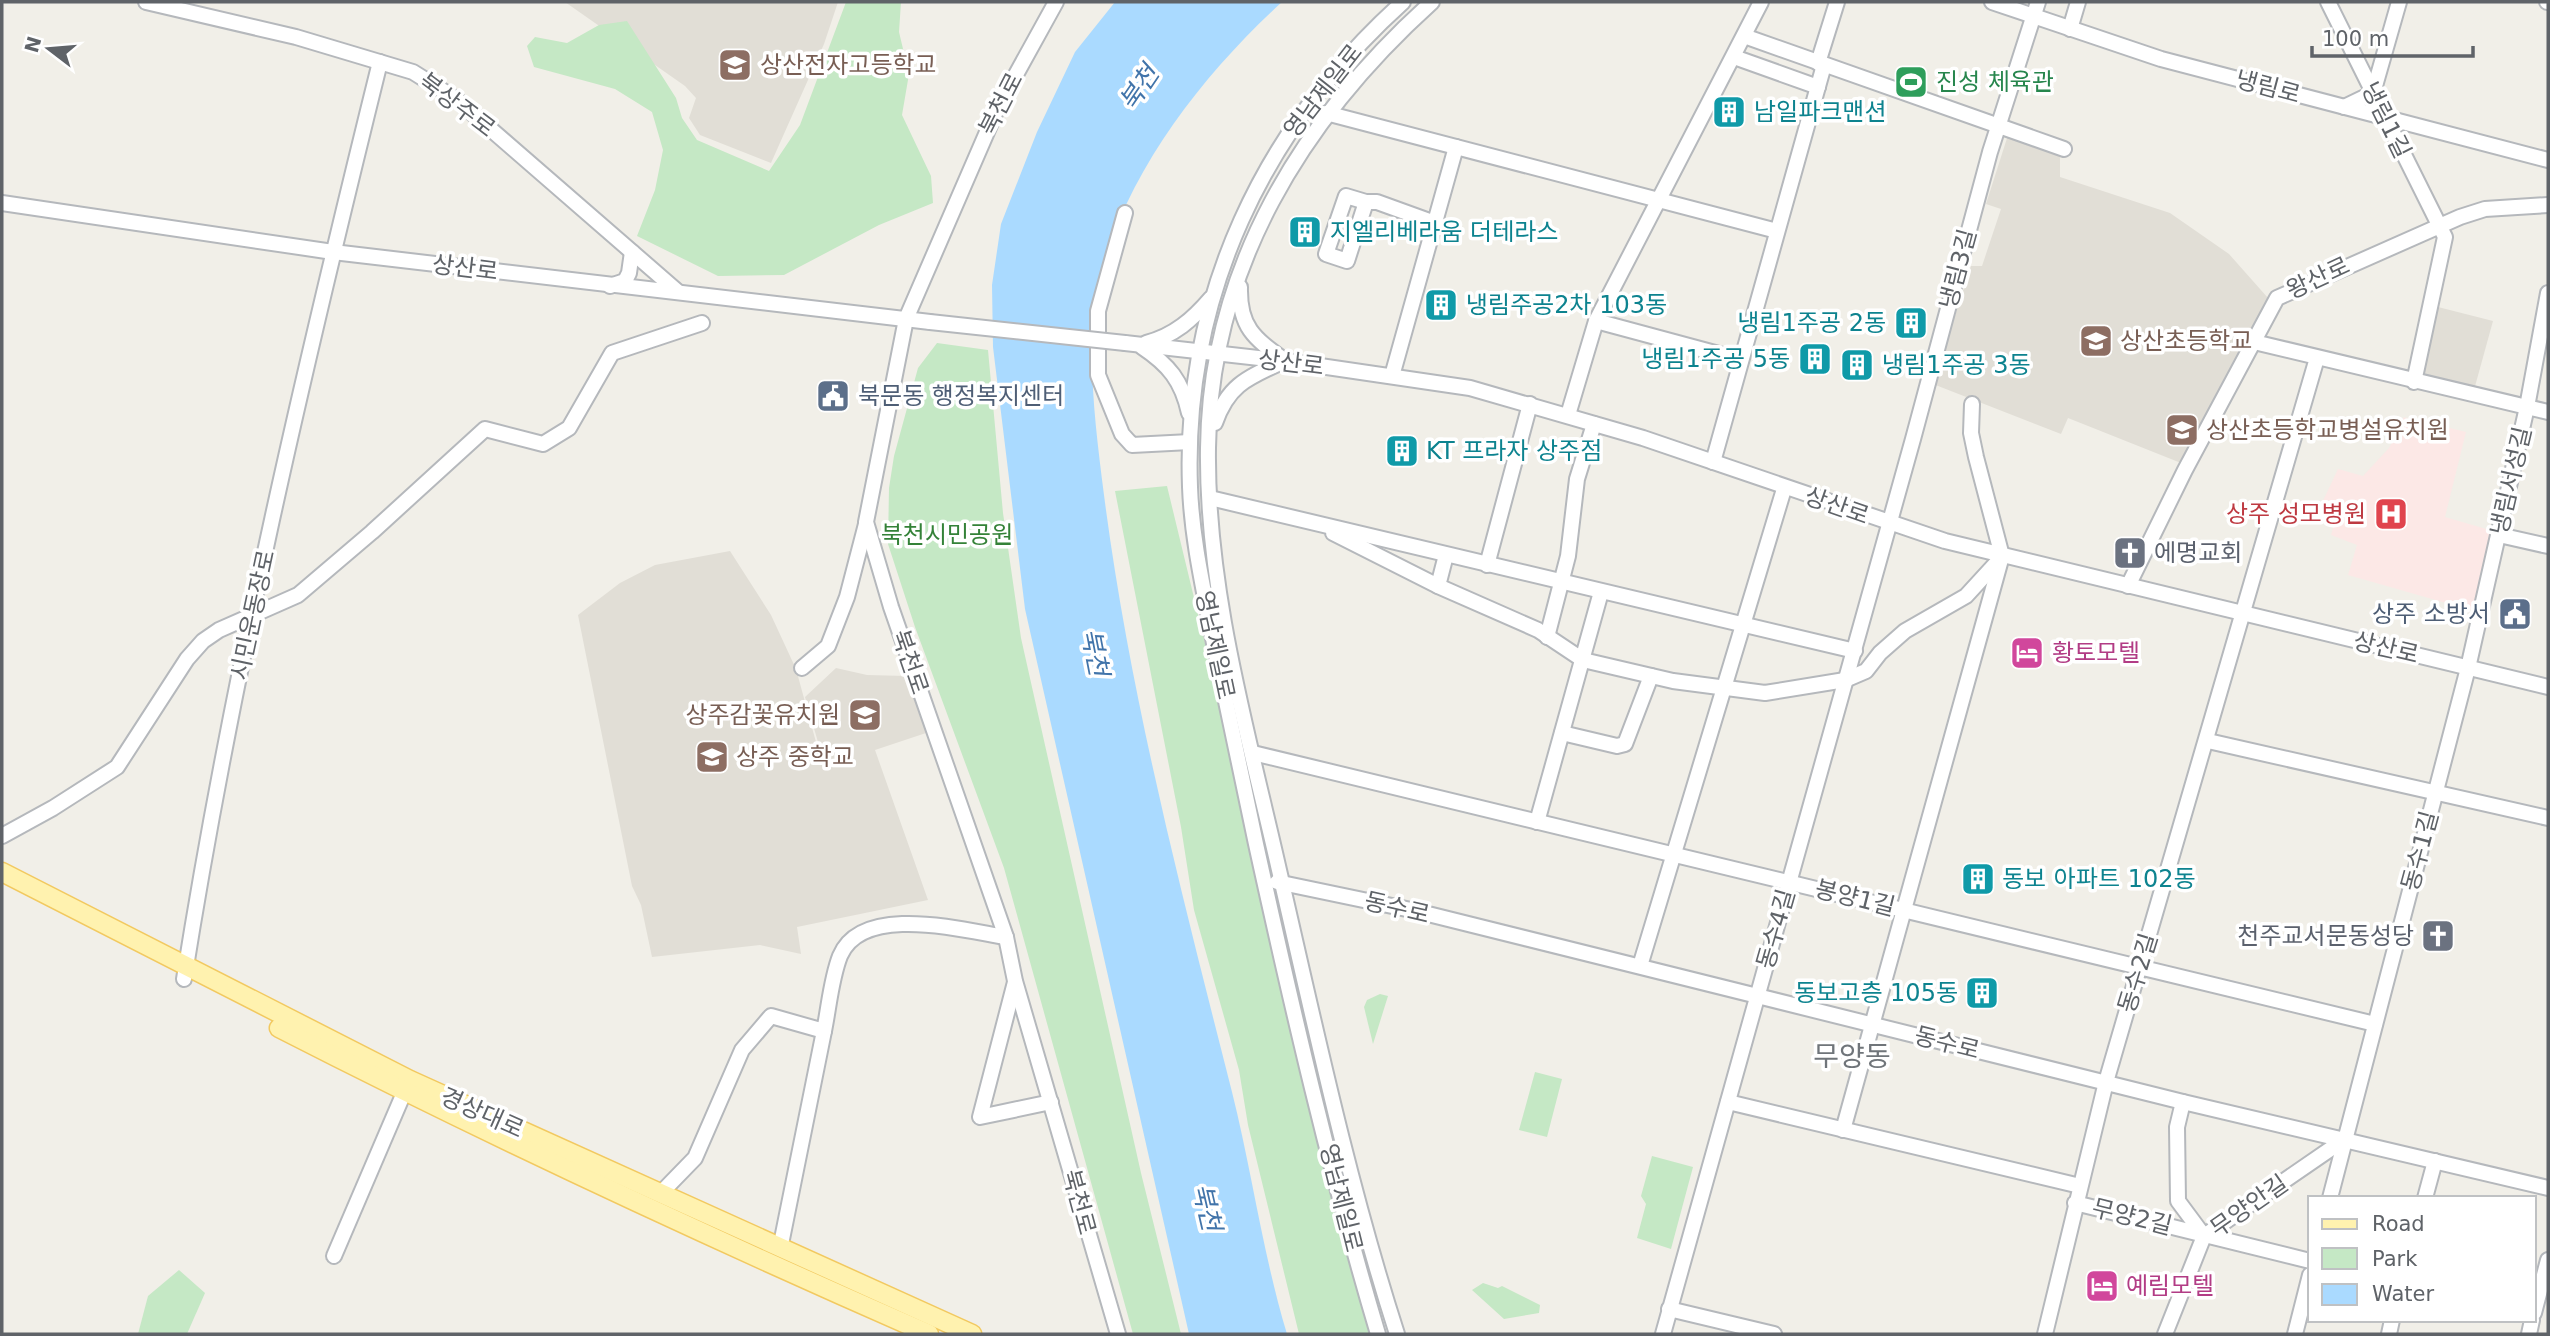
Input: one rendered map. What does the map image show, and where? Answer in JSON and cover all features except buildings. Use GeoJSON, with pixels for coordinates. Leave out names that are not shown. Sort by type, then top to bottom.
{"type":"FeatureCollection","features":[{"type":"Feature","properties":{"kind":"main road","name":"경상대로"},"geometry":{"type":"LineString","coordinates":[[2,872],[185,974]]}},
{"type":"Feature","properties":{"kind":"main road","name":"경상대로"},"geometry":{"type":"LineString","coordinates":[[2,885],[787,1272],[929,1334]]}},
{"type":"Feature","properties":{"kind":"main road","name":"경상대로"},"geometry":{"type":"LineString","coordinates":[[408,1086],[660,1194],[972,1334]]}},
{"type":"Feature","properties":{"kind":"street","name":"북상주로"},"geometry":{"type":"LineString","coordinates":[[146,2],[296,37],[413,72],[456,99],[677,291]]}},
{"type":"Feature","properties":{"kind":"street","name":"북천로"},"geometry":{"type":"LineString","coordinates":[[1056,2],[997,109],[906,319],[866,522],[891,607],[1006,937],[1015,981],[1118,1334]]}},
{"type":"Feature","properties":{"kind":"street","name":"영남제일로"},"geometry":{"type":"LineString","coordinates":[[1378,1334],[1351,1244],[1264,880],[1199,570],[1190,490],[1190,442],[1200,354],[1213,296],[1242,218],[1271,162],[1303,111],[1370,32],[1403,2]]}},
{"type":"Feature","properties":{"kind":"street","name":"영남제일로"},"geometry":{"type":"LineString","coordinates":[[1397,1334],[1366,1238],[1253,753],[1217,566],[1208,444],[1216,355],[1223,324],[1240,273],[1297,156],[1326,113],[1390,40],[1432,2]]}},
{"type":"Feature","properties":{"kind":"street"},"geometry":{"type":"LineString","coordinates":[[1567,415],[1596,321],[1762,2]]}},
{"type":"Feature","properties":{"kind":"street"},"geometry":{"type":"LineString","coordinates":[[1713,462],[1818,87],[1837,2]]}},
{"type":"Feature","properties":{"kind":"street","name":"냉림로"},"geometry":{"type":"LineString","coordinates":[[1992,2],[2161,60],[2548,160]]}},
{"type":"Feature","properties":{"kind":"street","name":"냉림3길"},"geometry":{"type":"LineString","coordinates":[[1889,524],[1998,126],[2038,2]]}},
{"type":"Feature","properties":{"kind":"street"},"geometry":{"type":"LineString","coordinates":[[2070,29],[2078,2]]}},
{"type":"Feature","properties":{"kind":"street","name":"냉림1길"},"geometry":{"type":"LineString","coordinates":[[2328,2],[2442,231]]}},
{"type":"Feature","properties":{"kind":"street"},"geometry":{"type":"LineString","coordinates":[[2344,107],[2373,93],[2399,2]]}},
{"type":"Feature","properties":{"kind":"street"},"geometry":{"type":"LineString","coordinates":[[1744,36],[2064,149]]}},
{"type":"Feature","properties":{"kind":"street"},"geometry":{"type":"LineString","coordinates":[[1734,57],[1818,87]]}},
{"type":"Feature","properties":{"kind":"street","name":"시민운동장로"},"geometry":{"type":"LineString","coordinates":[[185,974],[252,617],[333,252],[380,62]]}},
{"type":"Feature","properties":{"kind":"street"},"geometry":{"type":"LineString","coordinates":[[1326,113],[1777,230]]}},
{"type":"Feature","properties":{"kind":"street"},"geometry":{"type":"LineString","coordinates":[[1392,376],[1457,147]]}},
{"type":"Feature","properties":{"kind":"street"},"geometry":{"type":"LineString","coordinates":[[1366,202],[1377,202],[1435,223]]}},
{"type":"Feature","properties":{"kind":"street","name":"상산로"},"geometry":{"type":"LineString","coordinates":[[2,203],[333,252],[1200,354],[1286,361],[1470,388],[1567,415],[1713,462],[1889,524],[2002,556],[2548,687]]}},
{"type":"Feature","properties":{"kind":"street","name":"왕산로"},"geometry":{"type":"LineString","coordinates":[[2128,586],[2277,298],[2442,231],[2485,209],[2548,205]]}},
{"type":"Feature","properties":{"kind":"street"},"geometry":{"type":"LineString","coordinates":[[1125,213],[1098,311],[1098,375],[1122,434],[1132,445],[1190,442]]}},
{"type":"Feature","properties":{"kind":"street"},"geometry":{"type":"LineString","coordinates":[[2414,382],[2442,231]]}},
{"type":"Feature","properties":{"kind":"street"},"geometry":{"type":"LineString","coordinates":[[609,286],[625,281],[632,252]]}},
{"type":"Feature","properties":{"kind":"street"},"geometry":{"type":"LineString","coordinates":[[1240,273],[1240,305],[1245,324],[1254,338],[1286,361]]}},
{"type":"Feature","properties":{"kind":"street"},"geometry":{"type":"LineString","coordinates":[[1131,344],[1158,340],[1181,327],[1195,318],[1213,296]]}},
{"type":"Feature","properties":{"kind":"street","name":"냉림서성길"},"geometry":{"type":"LineString","coordinates":[[2468,668],[2527,407],[2548,296]]}},
{"type":"Feature","properties":{"kind":"street"},"geometry":{"type":"LineString","coordinates":[[1596,321],[1741,360]]}},
{"type":"Feature","properties":{"kind":"street"},"geometry":{"type":"LineString","coordinates":[[2,836],[53,808],[117,767],[187,659],[203,641],[219,630],[298,595],[485,429],[543,444],[569,428],[591,395],[612,353],[702,323]]}},
{"type":"Feature","properties":{"kind":"street"},"geometry":{"type":"LineString","coordinates":[[2254,342],[2548,412]]}},
{"type":"Feature","properties":{"kind":"street"},"geometry":{"type":"LineString","coordinates":[[1131,344],[1175,373],[1184,388],[1192,422]]}},
{"type":"Feature","properties":{"kind":"street","name":"동수2길"},"geometry":{"type":"LineString","coordinates":[[2045,1334],[2106,1082],[2208,741],[2317,358]]}},
{"type":"Feature","properties":{"kind":"street"},"geometry":{"type":"LineString","coordinates":[[1208,444],[1227,396],[1249,377],[1286,361]]}},
{"type":"Feature","properties":{"kind":"street"},"geometry":{"type":"LineString","coordinates":[[1486,565],[1530,404]]}},
{"type":"Feature","properties":{"kind":"street"},"geometry":{"type":"LineString","coordinates":[[1843,1130],[2002,556],[1971,433],[1972,404]]}},
{"type":"Feature","properties":{"kind":"street"},"geometry":{"type":"LineString","coordinates":[[1547,637],[1568,556],[1577,479],[1594,424]]}},
{"type":"Feature","properties":{"kind":"street"},"geometry":{"type":"LineString","coordinates":[[1640,966],[1784,489]]}},
{"type":"Feature","properties":{"kind":"street"},"geometry":{"type":"LineString","coordinates":[[1210,498],[1855,651]]}},
{"type":"Feature","properties":{"kind":"street"},"geometry":{"type":"LineString","coordinates":[[802,668],[828,646],[847,597],[866,522]]}},
{"type":"Feature","properties":{"kind":"street"},"geometry":{"type":"LineString","coordinates":[[1316,524],[1377,558],[1547,637],[1583,660],[1651,676],[1765,693],[1846,681],[1866,671],[1880,653],[1905,631],[1966,596],[2002,556]]}},
{"type":"Feature","properties":{"kind":"street","name":"동수4길"},"geometry":{"type":"LineString","coordinates":[[1663,1334],[1889,524]]}},
{"type":"Feature","properties":{"kind":"street"},"geometry":{"type":"LineString","coordinates":[[2499,535],[2548,545]]}},
{"type":"Feature","properties":{"kind":"street"},"geometry":{"type":"LineString","coordinates":[[1438,586],[1446,555]]}},
{"type":"Feature","properties":{"kind":"street"},"geometry":{"type":"LineString","coordinates":[[1537,822],[1601,592]]}},
{"type":"Feature","properties":{"kind":"street","name":"동수1길"},"geometry":{"type":"LineString","coordinates":[[2331,1196],[2468,668]]}},
{"type":"Feature","properties":{"kind":"street"},"geometry":{"type":"LineString","coordinates":[[1562,733],[1617,746],[1625,744],[1651,676]]}},
{"type":"Feature","properties":{"kind":"street"},"geometry":{"type":"LineString","coordinates":[[2208,741],[2548,818]]}},
{"type":"Feature","properties":{"kind":"street","name":"봉양1길"},"geometry":{"type":"LineString","coordinates":[[1253,753],[2375,1024]]}},
{"type":"Feature","properties":{"kind":"street","name":"동수로"},"geometry":{"type":"LineString","coordinates":[[1264,880],[1416,911],[2183,1102],[2548,1188]]}},
{"type":"Feature","properties":{"kind":"street"},"geometry":{"type":"LineString","coordinates":[[780,1249],[840,956],[853,936],[883,925],[936,925],[1006,937]]}},
{"type":"Feature","properties":{"kind":"street"},"geometry":{"type":"LineString","coordinates":[[1015,981],[980,1117],[1051,1102]]}},
{"type":"Feature","properties":{"kind":"street"},"geometry":{"type":"LineString","coordinates":[[660,1194],[695,1158],[742,1050],[771,1016],[824,1031]]}},
{"type":"Feature","properties":{"kind":"street"},"geometry":{"type":"LineString","coordinates":[[334,1256],[408,1086]]}},
{"type":"Feature","properties":{"kind":"street"},"geometry":{"type":"LineString","coordinates":[[1728,1102],[2080,1186]]}},
{"type":"Feature","properties":{"kind":"street"},"geometry":{"type":"LineString","coordinates":[[2183,1102],[2177,1127],[2178,1201],[2204,1236]]}},
{"type":"Feature","properties":{"kind":"street","name":"무양안길"},"geometry":{"type":"LineString","coordinates":[[2165,1334],[2204,1236],[2345,1139]]}},
{"type":"Feature","properties":{"kind":"street"},"geometry":{"type":"LineString","coordinates":[[2426,1196],[2435,1161]]}},
{"type":"Feature","properties":{"kind":"street","name":"무양2길"},"geometry":{"type":"LineString","coordinates":[[2075,1203],[2308,1261]]}},
{"type":"Feature","properties":{"kind":"street"},"geometry":{"type":"LineString","coordinates":[[2536,1304],[2548,1260]]}},
{"type":"Feature","properties":{"kind":"street"},"geometry":{"type":"LineString","coordinates":[[2295,1334],[2308,1283]]}},
{"type":"Feature","properties":{"kind":"street"},"geometry":{"type":"LineString","coordinates":[[1669,1310],[1774,1334]]}},
{"type":"Feature","properties":{"kind":"shaded area","name":"상산전자고등학교"},"geometry":{"type":"Polygon","coordinates":[[[565,2],[838,2],[824,44],[771,163],[700,135],[689,118],[696,98],[685,86],[565,2]]]}},
{"type":"Feature","properties":{"kind":"shaded area","name":"상산초등학교"},"geometry":{"type":"Polygon","coordinates":[[[2008,135],[2060,152],[2060,177],[2170,213],[2229,254],[2268,298],[2181,463],[2068,418],[2061,434],[1933,384],[1971,266],[1982,266],[2001,209],[1986,204],[2008,135]]]}},
{"type":"Feature","properties":{"kind":"shaded area"},"geometry":{"type":"Polygon","coordinates":[[[2438,307],[2493,321],[2474,390],[2425,378],[2421,370],[2438,307]]]}},
{"type":"Feature","properties":{"kind":"shaded area","name":"상주 성모병원"},"geometry":{"type":"Polygon","coordinates":[[[2404,417],[2424,426],[2442,426],[2466,432],[2445,517],[2493,531],[2474,611],[2348,575],[2357,545],[2331,535],[2338,511],[2321,505],[2338,469],[2363,476],[2389,448],[2404,417]]]}},
{"type":"Feature","properties":{"kind":"shaded area","name":"상주 중학교"},"geometry":{"type":"Polygon","coordinates":[[[730,551],[771,615],[796,669],[822,764],[824,763],[805,697],[836,668],[867,675],[906,676],[926,733],[875,750],[928,900],[797,927],[801,954],[760,945],[652,957],[641,905],[632,886],[578,615],[620,583],[655,565],[730,551]]]}},
{"type":"Feature","properties":{"kind":"green space"},"geometry":{"type":"Polygon","coordinates":[[[846,2],[901,2],[899,32],[909,74],[902,115],[931,176],[933,203],[879,225],[784,275],[718,276],[637,236],[655,190],[663,150],[652,112],[615,89],[534,67],[527,46],[535,37],[567,43],[599,25],[627,21],[676,98],[682,118],[697,140],[769,171],[800,125],[846,2]]]}},
{"type":"Feature","properties":{"kind":"green space","name":"북천시민공원"},"geometry":{"type":"Polygon","coordinates":[[[937,343],[988,350],[1003,513],[1021,638],[1141,1173],[1181,1334],[1133,1334],[1004,868],[915,627],[888,544],[889,488],[894,456],[918,368],[937,343]]]}},
{"type":"Feature","properties":{"kind":"green space"},"geometry":{"type":"Polygon","coordinates":[[[1167,486],[1372,1334],[1299,1334],[1248,1125],[1239,1070],[1194,910],[1181,827],[1115,491],[1167,486]]]}},
{"type":"Feature","properties":{"kind":"green space"},"geometry":{"type":"Polygon","coordinates":[[[1380,994],[1388,996],[1373,1044],[1364,1007],[1367,1000],[1380,994]]]}},
{"type":"Feature","properties":{"kind":"green space"},"geometry":{"type":"Polygon","coordinates":[[[1535,1072],[1562,1079],[1547,1137],[1519,1130],[1535,1072]]]}},
{"type":"Feature","properties":{"kind":"green space"},"geometry":{"type":"Polygon","coordinates":[[[1652,1156],[1693,1167],[1671,1249],[1637,1238],[1646,1204],[1641,1196],[1652,1156]]]}},
{"type":"Feature","properties":{"kind":"green space"},"geometry":{"type":"Polygon","coordinates":[[[179,1270],[205,1293],[187,1334],[138,1334],[148,1296],[179,1270]]]}},
{"type":"Feature","properties":{"kind":"green space"},"geometry":{"type":"Polygon","coordinates":[[[1483,1283],[1498,1288],[1502,1286],[1540,1305],[1539,1313],[1504,1319],[1472,1290],[1483,1283]]]}},
{"type":"Feature","properties":{"kind":"water","name":"북천"},"geometry":{"type":"Polygon","coordinates":[[[1115,2],[1282,2],[1249,34],[1188,104],[1138,182],[1118,223],[1103,266],[1092,311],[1091,327],[1093,390],[1104,495],[1128,646],[1159,795],[1232,1092],[1271,1274],[1287,1334],[1189,1334],[1025,609],[993,347],[992,285],[1001,224],[1037,132],[1075,52],[1115,2]]]}},
{"type":"Feature","properties":{"kind":"place","name":"상산전자고등학교"},"geometry":{"type":"Point","coordinates":[735,65]}},
{"type":"Feature","properties":{"kind":"place","name":"진성 체육관"},"geometry":{"type":"Point","coordinates":[1911,82]}},
{"type":"Feature","properties":{"kind":"place","name":"남일파크맨션"},"geometry":{"type":"Point","coordinates":[1729,112]}},
{"type":"Feature","properties":{"kind":"place","name":"지엘리베라움 더테라스"},"geometry":{"type":"Point","coordinates":[1305,232]}},
{"type":"Feature","properties":{"kind":"place","name":"냉림주공2차 103동"},"geometry":{"type":"Point","coordinates":[1441,305]}},
{"type":"Feature","properties":{"kind":"place","name":"냉림1주공 2동"},"geometry":{"type":"Point","coordinates":[1911,323]}},
{"type":"Feature","properties":{"kind":"place","name":"상산초등학교"},"geometry":{"type":"Point","coordinates":[2096,341]}},
{"type":"Feature","properties":{"kind":"place","name":"냉림1주공 5동"},"geometry":{"type":"Point","coordinates":[1815,359]}},
{"type":"Feature","properties":{"kind":"place","name":"냉림1주공 3동"},"geometry":{"type":"Point","coordinates":[1857,365]}},
{"type":"Feature","properties":{"kind":"place","name":"북문동 행정복지센터"},"geometry":{"type":"Point","coordinates":[833,396]}},
{"type":"Feature","properties":{"kind":"place","name":"상산초등학교병설유치원"},"geometry":{"type":"Point","coordinates":[2182,430]}},
{"type":"Feature","properties":{"kind":"place","name":"KT 프라자 상주점"},"geometry":{"type":"Point","coordinates":[1402,451]}},
{"type":"Feature","properties":{"kind":"place","name":"상주 성모병원"},"geometry":{"type":"Point","coordinates":[2391,514]}},
{"type":"Feature","properties":{"kind":"place","name":"에명교회"},"geometry":{"type":"Point","coordinates":[2130,553]}},
{"type":"Feature","properties":{"kind":"place","name":"상주 소방서"},"geometry":{"type":"Point","coordinates":[2515,614]}},
{"type":"Feature","properties":{"kind":"place","name":"황토모텔"},"geometry":{"type":"Point","coordinates":[2027,653]}},
{"type":"Feature","properties":{"kind":"place","name":"상주감꽃유치원"},"geometry":{"type":"Point","coordinates":[865,715]}},
{"type":"Feature","properties":{"kind":"place","name":"상주 중학교"},"geometry":{"type":"Point","coordinates":[712,757]}},
{"type":"Feature","properties":{"kind":"place","name":"동보 아파트 102동"},"geometry":{"type":"Point","coordinates":[1978,879]}},
{"type":"Feature","properties":{"kind":"place","name":"천주교서문동성당"},"geometry":{"type":"Point","coordinates":[2438,936]}},
{"type":"Feature","properties":{"kind":"place","name":"동보고층 105동"},"geometry":{"type":"Point","coordinates":[1982,993]}},
{"type":"Feature","properties":{"kind":"place","name":"예림모텔"},"geometry":{"type":"Point","coordinates":[2102,1286]}},
{"type":"Feature","properties":{"kind":"district","name":"무양동"},"geometry":{"type":"Point","coordinates":[1852,1056]}}]}
